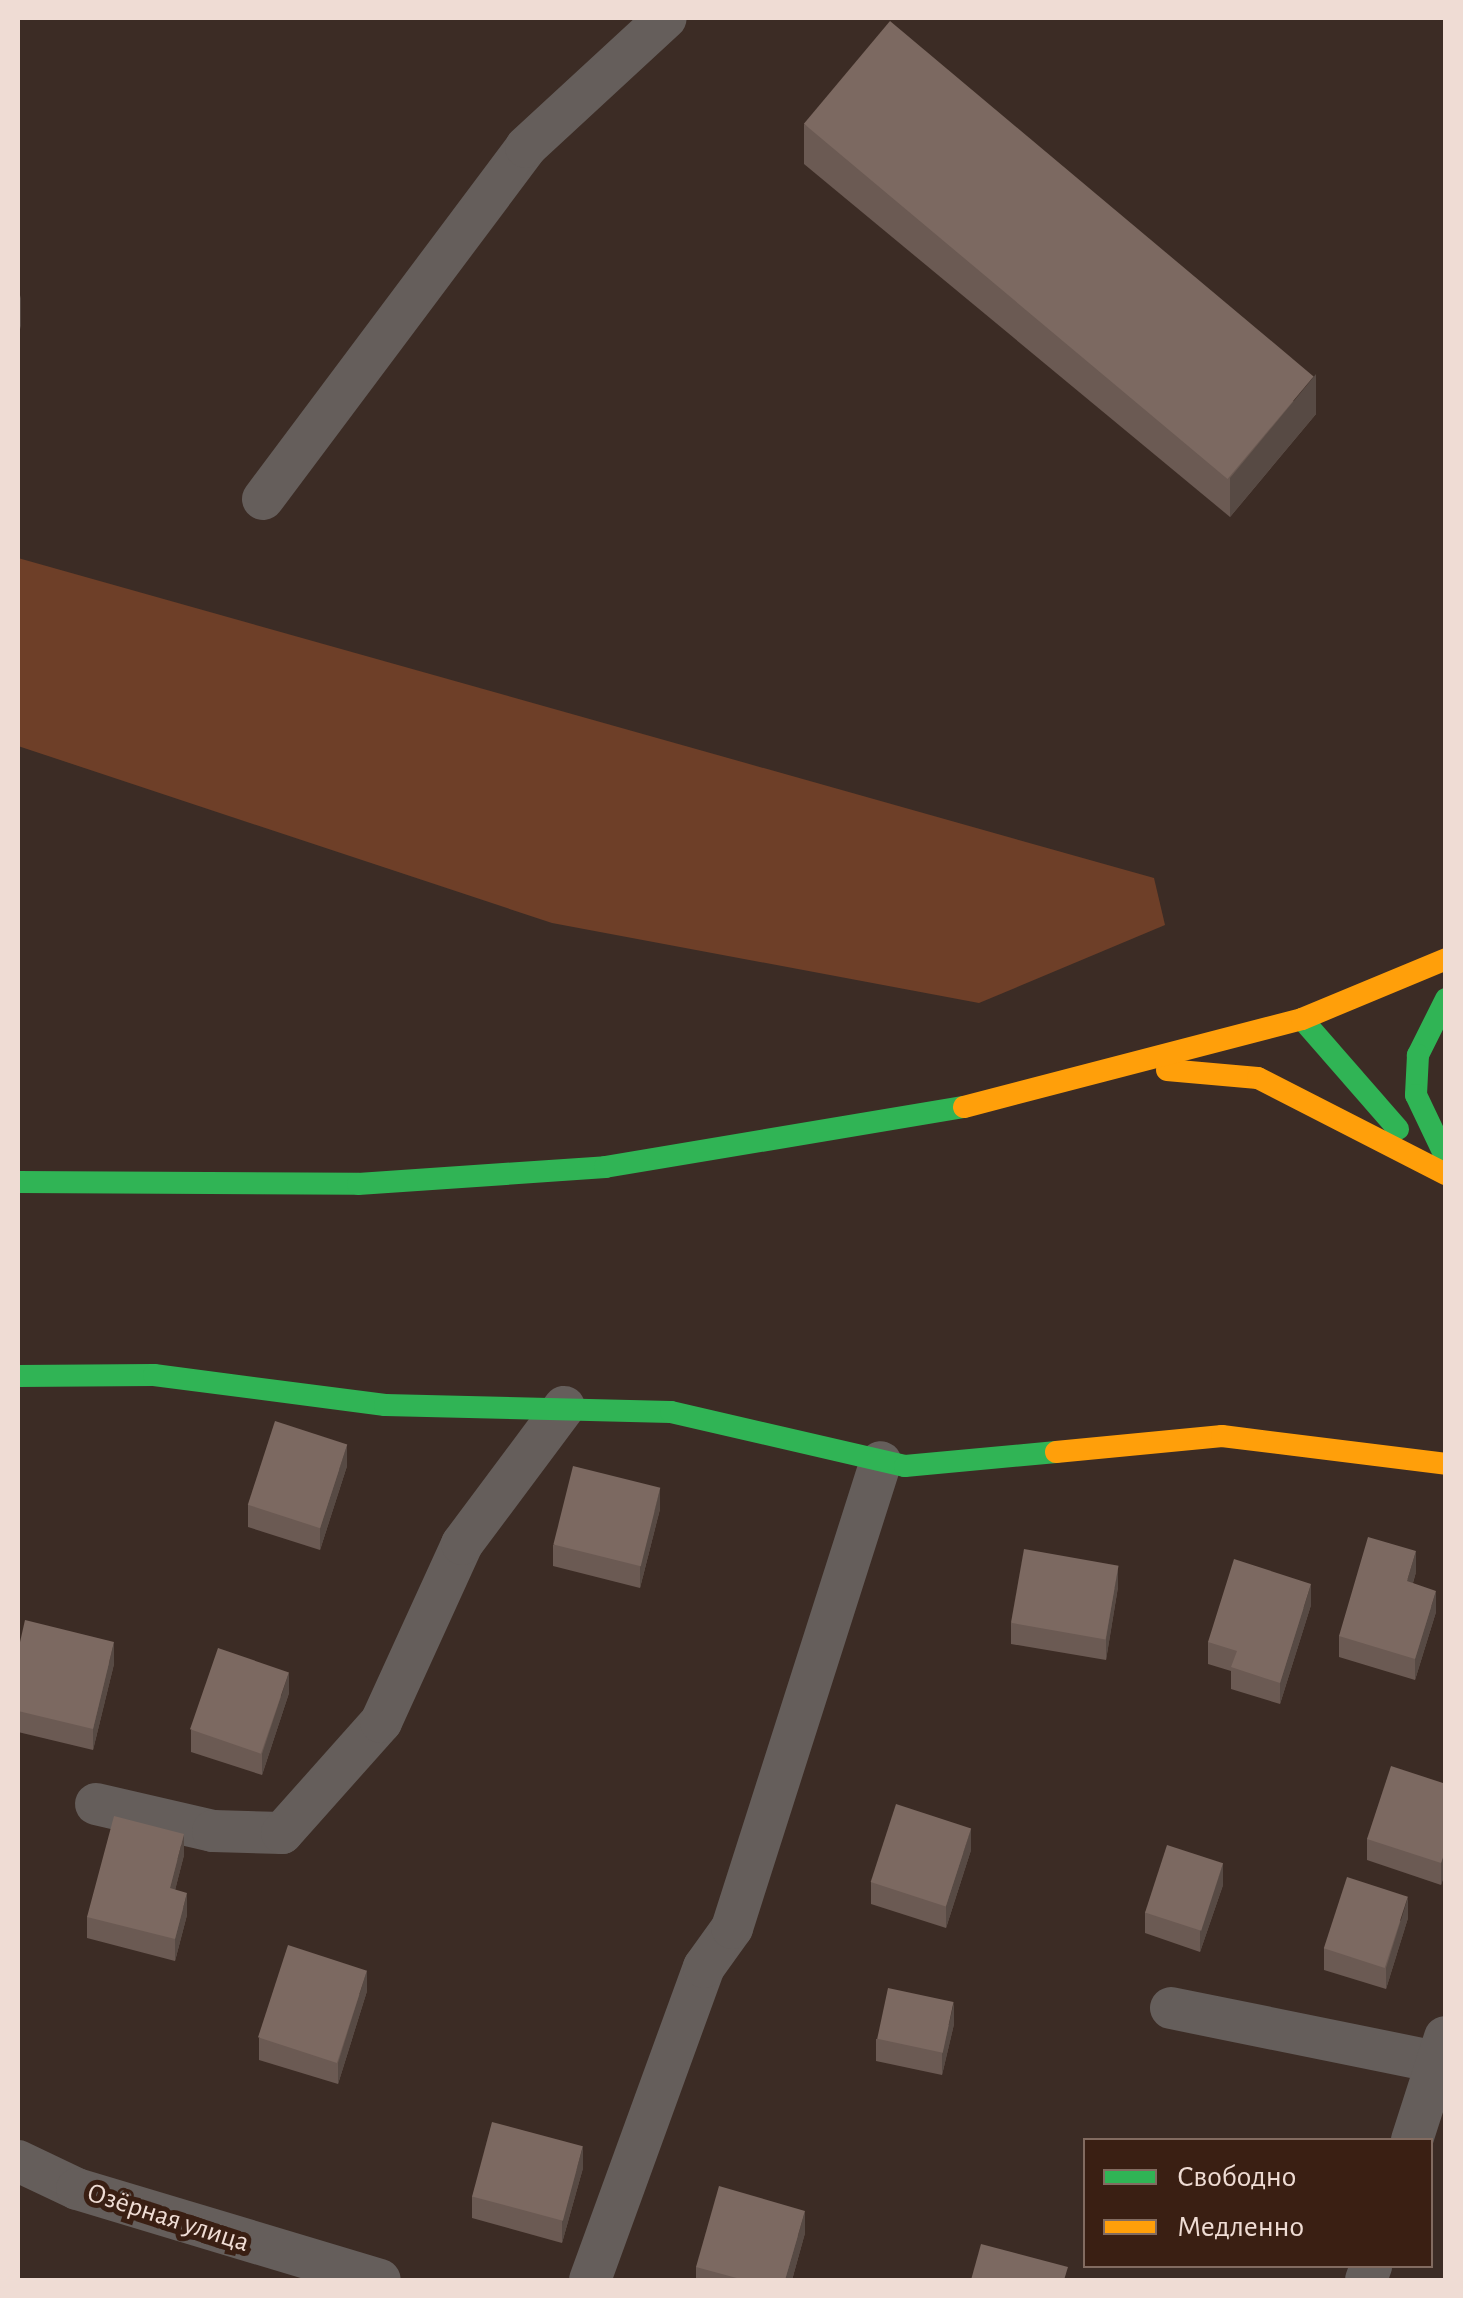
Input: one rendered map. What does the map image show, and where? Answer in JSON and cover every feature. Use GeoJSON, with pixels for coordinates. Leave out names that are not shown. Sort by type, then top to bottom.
{"type":"FeatureCollection","features":[{"type":"Feature","properties":{"kind":"street"},"geometry":{"type":"LineString","coordinates":[[263,499],[526,147],[666,18]]}},
{"type":"Feature","properties":{"kind":"street"},"geometry":{"type":"LineString","coordinates":[[18,1182],[358,1184],[605,1167],[896,1125],[1099,1076],[1302,1019],[1446,959]]}},
{"type":"Feature","properties":{"kind":"street"},"geometry":{"type":"LineString","coordinates":[[1446,999],[1418,1054],[1416,1095],[1446,1158]]}},
{"type":"Feature","properties":{"kind":"street"},"geometry":{"type":"LineString","coordinates":[[1302,1019],[1366,1099],[1446,1172]]}},
{"type":"Feature","properties":{"kind":"street"},"geometry":{"type":"LineString","coordinates":[[1099,1076],[1200,1068],[1258,1078],[1446,1172]]}},
{"type":"Feature","properties":{"kind":"street"},"geometry":{"type":"LineString","coordinates":[[18,1376],[154,1375],[385,1405],[671,1412],[881,1462],[989,1463],[1222,1436],[1446,1464]]}},
{"type":"Feature","properties":{"kind":"street"},"geometry":{"type":"LineString","coordinates":[[96,1804],[213,1831],[282,1833],[382,1722],[462,1544],[564,1407]]}},
{"type":"Feature","properties":{"kind":"street"},"geometry":{"type":"LineString","coordinates":[[590,2280],[704,1966],[732,1928],[881,1462]]}},
{"type":"Feature","properties":{"kind":"street"},"geometry":{"type":"LineString","coordinates":[[1171,2008],[1443,2054],[1413,2138]]}},
{"type":"Feature","properties":{"kind":"street","name":"Озёрная улица"},"geometry":{"type":"LineString","coordinates":[[18,2161],[78,2188],[380,2280]]}},
{"type":"Feature","properties":{"kind":"shaded area"},"geometry":{"type":"Polygon","coordinates":[[[18,558],[1154,878],[1165,925],[979,1003],[552,923],[18,746],[18,558]]]}},
{"type":"Feature","properties":{"kind":"building"},"geometry":{"type":"Polygon","coordinates":[[[890,21],[1314,376],[1227,479],[804,124],[890,21]]]}},
{"type":"Feature","properties":{"kind":"building"},"geometry":{"type":"Polygon","coordinates":[[[275,1421],[347,1444],[320,1528],[248,1505],[275,1421]]]}},
{"type":"Feature","properties":{"kind":"building"},"geometry":{"type":"Polygon","coordinates":[[[573,1466],[660,1488],[641,1566],[553,1545],[573,1466]]]}},
{"type":"Feature","properties":{"kind":"building"},"geometry":{"type":"Polygon","coordinates":[[[1368,1537],[1416,1551],[1407,1581],[1436,1591],[1415,1659],[1339,1636],[1368,1537]]]}},
{"type":"Feature","properties":{"kind":"building"},"geometry":{"type":"Polygon","coordinates":[[[1024,1549],[1119,1566],[1106,1640],[1011,1623],[1024,1549]]]}},
{"type":"Feature","properties":{"kind":"building"},"geometry":{"type":"Polygon","coordinates":[[[1234,1559],[1311,1584],[1280,1683],[1231,1667],[1237,1651],[1208,1642],[1234,1559]]]}},
{"type":"Feature","properties":{"kind":"building"},"geometry":{"type":"Polygon","coordinates":[[[25,1620],[114,1642],[93,1729],[18,1711],[18,1651],[25,1620]]]}},
{"type":"Feature","properties":{"kind":"building"},"geometry":{"type":"Polygon","coordinates":[[[218,1648],[289,1672],[261,1754],[190,1729],[218,1648]]]}},
{"type":"Feature","properties":{"kind":"building"},"geometry":{"type":"Polygon","coordinates":[[[1391,1766],[1446,1784],[1446,1848],[1441,1863],[1367,1839],[1391,1766]]]}},
{"type":"Feature","properties":{"kind":"building"},"geometry":{"type":"Polygon","coordinates":[[[896,1804],[971,1828],[946,1906],[871,1882],[896,1804]]]}},
{"type":"Feature","properties":{"kind":"building"},"geometry":{"type":"Polygon","coordinates":[[[114,1816],[184,1834],[170,1888],[187,1893],[175,1939],[87,1917],[114,1816]]]}},
{"type":"Feature","properties":{"kind":"building"},"geometry":{"type":"Polygon","coordinates":[[[1167,1845],[1223,1863],[1201,1931],[1145,1913],[1167,1845]]]}},
{"type":"Feature","properties":{"kind":"building"},"geometry":{"type":"Polygon","coordinates":[[[1347,1877],[1408,1897],[1385,1968],[1324,1948],[1347,1877]]]}},
{"type":"Feature","properties":{"kind":"building"},"geometry":{"type":"Polygon","coordinates":[[[288,1945],[367,1971],[337,2063],[258,2037],[288,1945]]]}},
{"type":"Feature","properties":{"kind":"building"},"geometry":{"type":"Polygon","coordinates":[[[888,1988],[954,2002],[943,2053],[877,2039],[888,1988]]]}},
{"type":"Feature","properties":{"kind":"building"},"geometry":{"type":"Polygon","coordinates":[[[492,2122],[583,2146],[563,2221],[472,2196],[492,2122]]]}},
{"type":"Feature","properties":{"kind":"building"},"geometry":{"type":"Polygon","coordinates":[[[719,2186],[805,2211],[785,2280],[744,2280],[696,2267],[719,2186]]]}},
{"type":"Feature","properties":{"kind":"building"},"geometry":{"type":"Polygon","coordinates":[[[981,2244],[1068,2267],[1064,2280],[971,2280],[981,2244]]]}},
{"type":"Feature","properties":{"kind":"traffic: fast"},"geometry":{"type":"LineString","coordinates":[[1446,999],[1418,1055],[1416,1095],[1446,1158]]}},
{"type":"Feature","properties":{"kind":"traffic: fast"},"geometry":{"type":"LineString","coordinates":[[1302,1019],[1398,1129]]}},
{"type":"Feature","properties":{"kind":"traffic: fast"},"geometry":{"type":"LineString","coordinates":[[18,1182],[358,1184],[605,1167],[964,1107]]}},
{"type":"Feature","properties":{"kind":"traffic: fast"},"geometry":{"type":"LineString","coordinates":[[18,1376],[154,1375],[385,1405],[671,1412],[905,1466],[1056,1452]]}},
{"type":"Feature","properties":{"kind":"traffic: slow"},"geometry":{"type":"LineString","coordinates":[[964,1107],[1302,1019],[1446,959]]}},
{"type":"Feature","properties":{"kind":"traffic: slow"},"geometry":{"type":"LineString","coordinates":[[1167,1070],[1258,1078],[1446,1174]]}},
{"type":"Feature","properties":{"kind":"traffic: slow"},"geometry":{"type":"LineString","coordinates":[[1056,1452],[1222,1436],[1446,1464]]}}]}
